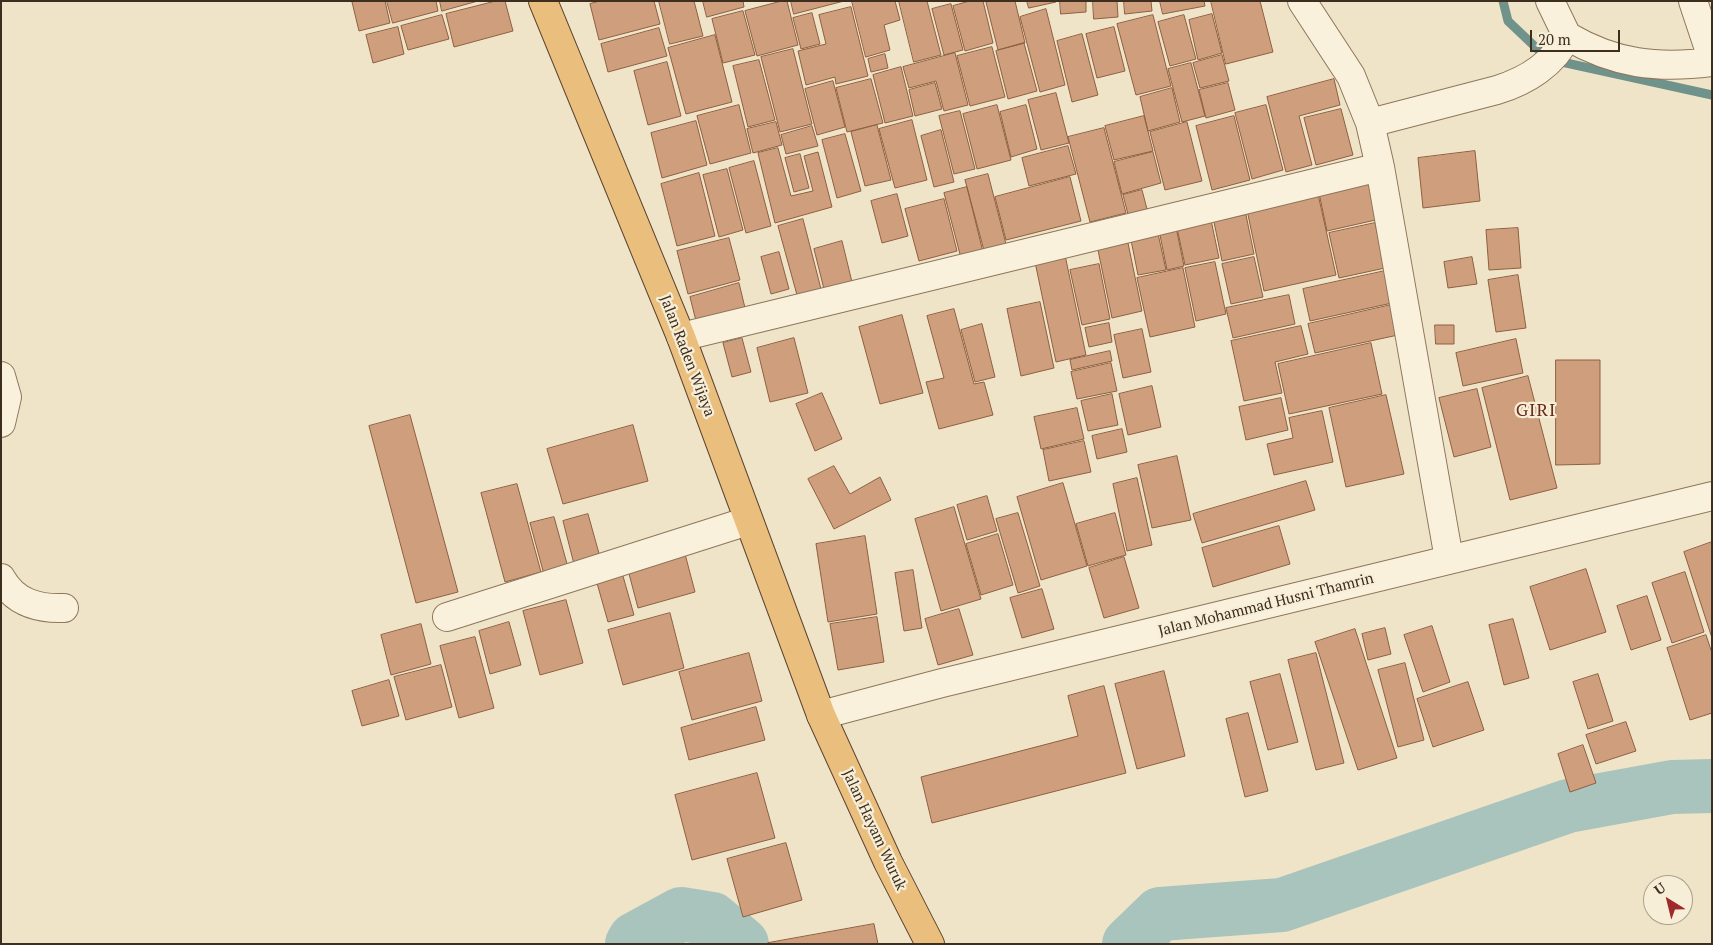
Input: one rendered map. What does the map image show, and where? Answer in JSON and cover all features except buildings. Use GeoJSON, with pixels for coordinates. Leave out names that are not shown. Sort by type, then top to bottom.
{"type":"FeatureCollection","features":[{"type":"Feature","properties":{"kind":"highway","name":"Jalan Raden Wijaya"},"geometry":{"type":"LineString","coordinates":[[543,1],[681,337],[821,715]]}},
{"type":"Feature","properties":{"kind":"highway","name":"Jalan Hayam Wuruk"},"geometry":{"type":"LineString","coordinates":[[821,715],[888,862],[930,944]]}},
{"type":"Feature","properties":{"kind":"street"},"geometry":{"type":"LineString","coordinates":[[1302,1],[1351,76],[1370,123],[1380,167],[1449,559]]}},
{"type":"Feature","properties":{"kind":"street"},"geometry":{"type":"LineString","coordinates":[[1550,1],[1561,45]]}},
{"type":"Feature","properties":{"kind":"street"},"geometry":{"type":"LineString","coordinates":[[1694,1],[1712,58]]}},
{"type":"Feature","properties":{"kind":"street"},"geometry":{"type":"LineString","coordinates":[[1370,123],[1512,86],[1532,75],[1561,45]]}},
{"type":"Feature","properties":{"kind":"street"},"geometry":{"type":"LineString","coordinates":[[1561,45],[1654,66],[1677,66],[1712,62]]}},
{"type":"Feature","properties":{"kind":"street"},"geometry":{"type":"LineString","coordinates":[[681,337],[1380,167]]}},
{"type":"Feature","properties":{"kind":"street"},"geometry":{"type":"LineString","coordinates":[[1,376],[7,397],[1,423]]}},
{"type":"Feature","properties":{"kind":"street","name":"Jalan Mohammad Husni Thamrin"},"geometry":{"type":"LineString","coordinates":[[821,715],[1449,559],[1712,496]]}},
{"type":"Feature","properties":{"kind":"street"},"geometry":{"type":"LineString","coordinates":[[447,617],[748,521]]}},
{"type":"Feature","properties":{"kind":"street"},"geometry":{"type":"LineString","coordinates":[[1,578],[14,595],[25,603],[40,608],[64,608]]}},
{"type":"Feature","properties":{"kind":"waterway"},"geometry":{"type":"LineString","coordinates":[[1503,1],[1508,21],[1548,59],[1712,95]]}},
{"type":"Feature","properties":{"kind":"waterway"},"geometry":{"type":"LineString","coordinates":[[1129,944],[1160,914],[1282,905],[1568,806],[1672,787],[1712,786]]}},
{"type":"Feature","properties":{"kind":"waterway"},"geometry":{"type":"LineString","coordinates":[[632,944],[635,939],[681,914],[712,919],[742,944]]}},
{"type":"Feature","properties":{"kind":"district","name":"GIRI"},"geometry":{"type":"Point","coordinates":[1536,411]}}]}
